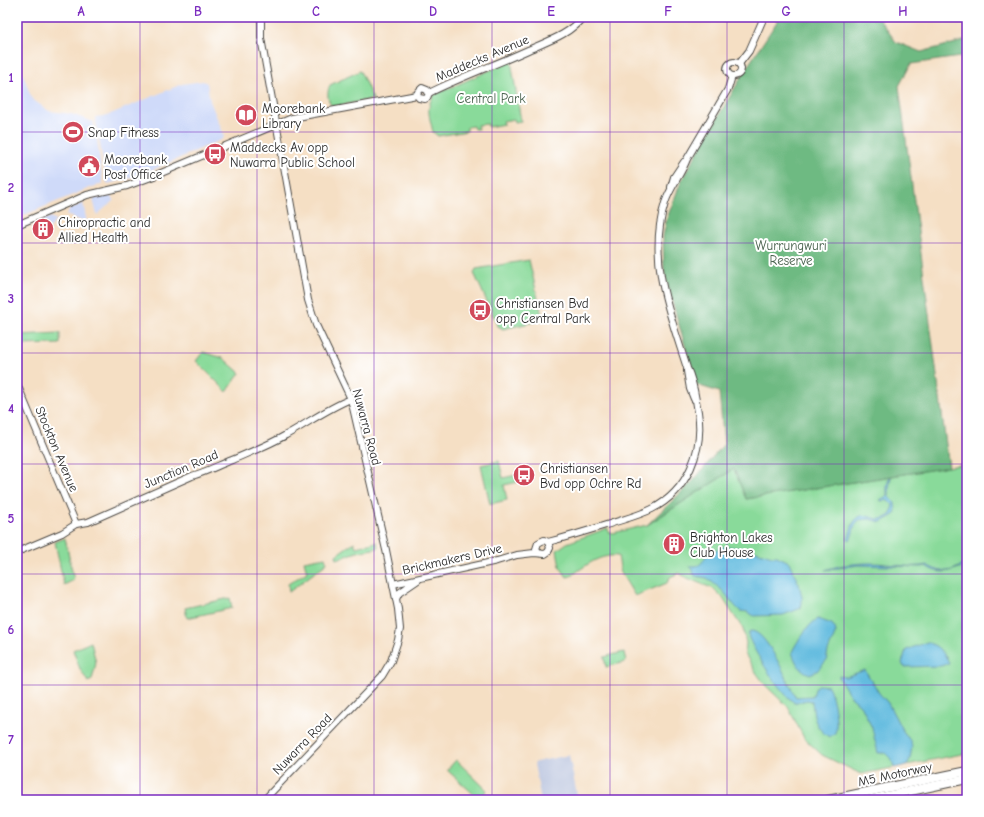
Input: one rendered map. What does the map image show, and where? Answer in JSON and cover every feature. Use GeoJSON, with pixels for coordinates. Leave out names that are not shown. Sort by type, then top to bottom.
{"type":"FeatureCollection","features":[{"type":"Feature","properties":{"kind":"highway","name":"M5 Motorway"},"geometry":{"type":"LineString","coordinates":[[828,800],[967,771]]}},
{"type":"Feature","properties":{"kind":"highway","name":"M5 Motorway"},"geometry":{"type":"LineString","coordinates":[[868,800],[967,779]]}},
{"type":"Feature","properties":{"kind":"street","name":"Nuwarra Road"},"geometry":{"type":"LineString","coordinates":[[260,17],[261,38],[308,300],[316,325],[351,399],[393,584],[399,619],[398,640],[388,666],[366,694],[264,800]]}},
{"type":"Feature","properties":{"kind":"street","name":"Maddecks Avenue"},"geometry":{"type":"LineString","coordinates":[[277,124],[302,115],[417,95],[422,88],[427,90],[428,93],[508,60],[560,36],[573,28],[583,17]]}},
{"type":"Feature","properties":{"kind":"street"},"geometry":{"type":"LineString","coordinates":[[739,64],[749,51],[763,18]]}},
{"type":"Feature","properties":{"kind":"street"},"geometry":{"type":"LineString","coordinates":[[732,76],[727,71],[728,65],[733,62],[739,64]]}},
{"type":"Feature","properties":{"kind":"street"},"geometry":{"type":"LineString","coordinates":[[732,76],[738,75],[740,72],[741,68],[739,64]]}},
{"type":"Feature","properties":{"kind":"street"},"geometry":{"type":"LineString","coordinates":[[549,545],[561,539],[646,512],[659,506],[676,491],[688,475],[695,458],[700,438],[699,419],[696,403],[690,389],[687,368],[662,286],[658,258],[660,225],[670,191],[728,89],[732,76]]}},
{"type":"Feature","properties":{"kind":"street"},"geometry":{"type":"LineString","coordinates":[[18,224],[87,196],[127,186],[154,176],[277,124]]}},
{"type":"Feature","properties":{"kind":"street","name":"Stockton Avenue"},"geometry":{"type":"LineString","coordinates":[[17,384],[76,524]]}},
{"type":"Feature","properties":{"kind":"street","name":"Junction Road"},"geometry":{"type":"LineString","coordinates":[[17,552],[62,533],[76,524],[88,522],[192,476],[277,441],[328,410],[351,399]]}},
{"type":"Feature","properties":{"kind":"street"},"geometry":{"type":"LineString","coordinates":[[542,540],[549,545],[548,552],[545,554],[536,549],[537,544],[542,540]]}},
{"type":"Feature","properties":{"kind":"street","name":"Brickmakers Drive"},"geometry":{"type":"LineString","coordinates":[[517,555],[537,544]]}},
{"type":"Feature","properties":{"kind":"street","name":"Brickmakers Drive"},"geometry":{"type":"LineString","coordinates":[[393,584],[517,555],[539,552]]}},
{"type":"Feature","properties":{"kind":"street"},"geometry":{"type":"LineString","coordinates":[[396,599],[399,592],[421,578]]}},
{"type":"Feature","properties":{"kind":"shaded area"},"geometry":{"type":"Polygon","coordinates":[[[17,58],[32,99],[49,111],[71,114],[93,122],[96,132],[103,184],[92,187],[17,218],[17,58]]]}},
{"type":"Feature","properties":{"kind":"shaded area"},"geometry":{"type":"Polygon","coordinates":[[[203,81],[207,83],[210,101],[224,135],[223,139],[143,174],[107,184],[95,117],[113,113],[182,84],[203,81]]]}},
{"type":"Feature","properties":{"kind":"shaded area"},"geometry":{"type":"Polygon","coordinates":[[[108,195],[114,200],[97,215],[93,199],[108,195]]]}},
{"type":"Feature","properties":{"kind":"shaded area"},"geometry":{"type":"Polygon","coordinates":[[[83,203],[87,223],[66,215],[70,209],[83,203]]]}},
{"type":"Feature","properties":{"kind":"shaded area"},"geometry":{"type":"Polygon","coordinates":[[[50,217],[56,220],[41,240],[36,223],[50,217]]]}},
{"type":"Feature","properties":{"kind":"shaded area"},"geometry":{"type":"Polygon","coordinates":[[[569,755],[578,800],[541,800],[534,764],[536,762],[569,755]]]}},
{"type":"Feature","properties":{"kind":"green space","name":"Wurrungwuri Reserve"},"geometry":{"type":"Polygon","coordinates":[[[780,17],[878,17],[896,42],[921,52],[967,40],[967,56],[911,64],[899,86],[949,467],[746,499],[734,469],[647,525],[693,481],[724,444],[719,392],[697,385],[668,287],[664,270],[663,236],[667,218],[682,179],[747,67],[780,17]]]}},
{"type":"Feature","properties":{"kind":"green space","name":"Central Park"},"geometry":{"type":"Polygon","coordinates":[[[511,61],[521,121],[515,122],[514,119],[503,121],[504,124],[488,127],[488,124],[477,125],[478,129],[474,129],[473,126],[467,127],[467,131],[438,136],[433,132],[429,109],[434,95],[511,61]]]}},
{"type":"Feature","properties":{"kind":"green space"},"geometry":{"type":"Polygon","coordinates":[[[360,71],[373,99],[336,106],[331,105],[328,95],[330,85],[360,71]]]}},
{"type":"Feature","properties":{"kind":"green space"},"geometry":{"type":"Polygon","coordinates":[[[529,260],[543,320],[503,329],[498,326],[474,273],[476,269],[529,260]]]}},
{"type":"Feature","properties":{"kind":"green space"},"geometry":{"type":"Polygon","coordinates":[[[60,333],[60,344],[17,345],[17,335],[60,333]]]}},
{"type":"Feature","properties":{"kind":"green space"},"geometry":{"type":"Polygon","coordinates":[[[203,352],[223,358],[240,373],[227,392],[196,361],[203,352]]]}},
{"type":"Feature","properties":{"kind":"green space"},"geometry":{"type":"Polygon","coordinates":[[[499,461],[503,478],[521,474],[523,481],[504,485],[507,500],[490,504],[481,465],[499,461]]]}},
{"type":"Feature","properties":{"kind":"green space"},"geometry":{"type":"Polygon","coordinates":[[[967,464],[967,753],[861,774],[822,755],[804,738],[788,707],[766,686],[755,671],[745,654],[746,643],[743,629],[722,597],[714,589],[687,578],[679,573],[670,577],[667,583],[635,596],[621,573],[618,556],[598,559],[567,577],[560,567],[557,550],[567,543],[608,528],[608,532],[613,533],[647,525],[734,469],[746,499],[967,464]]]}},
{"type":"Feature","properties":{"kind":"green space"},"geometry":{"type":"Polygon","coordinates":[[[65,538],[74,580],[64,585],[55,542],[65,538]]]}},
{"type":"Feature","properties":{"kind":"green space"},"geometry":{"type":"Polygon","coordinates":[[[354,542],[356,547],[377,542],[378,548],[357,552],[337,559],[336,555],[354,542]]]}},
{"type":"Feature","properties":{"kind":"green space"},"geometry":{"type":"Polygon","coordinates":[[[325,557],[327,563],[289,592],[288,584],[307,572],[304,561],[325,557]]]}},
{"type":"Feature","properties":{"kind":"green space"},"geometry":{"type":"Polygon","coordinates":[[[230,598],[232,608],[187,618],[185,608],[230,598]]]}},
{"type":"Feature","properties":{"kind":"green space"},"geometry":{"type":"Polygon","coordinates":[[[91,642],[96,663],[92,680],[88,682],[80,669],[73,650],[91,642]]]}},
{"type":"Feature","properties":{"kind":"green space"},"geometry":{"type":"Polygon","coordinates":[[[624,652],[626,662],[606,667],[604,657],[624,652]]]}},
{"type":"Feature","properties":{"kind":"green space"},"geometry":{"type":"Polygon","coordinates":[[[456,760],[487,790],[479,799],[447,770],[456,760]]]}},
{"type":"Feature","properties":{"kind":"water"},"geometry":{"type":"Polygon","coordinates":[[[891,477],[889,497],[895,503],[896,513],[881,522],[869,519],[859,520],[850,540],[848,539],[853,524],[857,518],[867,516],[880,519],[891,514],[893,504],[886,500],[880,500],[887,496],[887,486],[889,478],[891,477]]]}},
{"type":"Feature","properties":{"kind":"water"},"geometry":{"type":"Polygon","coordinates":[[[723,547],[750,549],[772,556],[777,556],[789,562],[799,584],[802,597],[802,604],[799,609],[783,615],[754,616],[748,612],[740,611],[723,591],[707,578],[695,576],[690,566],[699,565],[708,553],[723,547]]]}},
{"type":"Feature","properties":{"kind":"water"},"geometry":{"type":"Polygon","coordinates":[[[967,562],[967,565],[946,572],[936,571],[926,566],[922,567],[858,565],[825,570],[859,563],[878,563],[906,566],[927,565],[937,570],[947,571],[960,566],[967,562]]]}},
{"type":"Feature","properties":{"kind":"water"},"geometry":{"type":"Polygon","coordinates":[[[818,619],[832,624],[836,632],[828,651],[826,661],[817,671],[810,674],[803,671],[798,666],[792,652],[807,629],[814,621],[818,619]]]}},
{"type":"Feature","properties":{"kind":"water"},"geometry":{"type":"Polygon","coordinates":[[[750,631],[757,633],[770,648],[796,697],[813,696],[818,685],[828,686],[832,695],[835,709],[835,733],[829,737],[820,729],[814,717],[812,701],[807,700],[795,703],[789,699],[775,682],[755,651],[748,635],[750,631]]]}},
{"type":"Feature","properties":{"kind":"water"},"geometry":{"type":"Polygon","coordinates":[[[927,642],[940,650],[949,663],[941,666],[904,667],[902,663],[906,650],[927,642]]]}},
{"type":"Feature","properties":{"kind":"water"},"geometry":{"type":"Polygon","coordinates":[[[865,670],[879,693],[888,703],[901,728],[911,742],[912,747],[910,759],[907,765],[894,768],[892,760],[885,753],[878,753],[872,728],[864,711],[851,697],[839,678],[839,676],[845,677],[865,670]]]}},
{"type":"Feature","properties":{"kind":"place","name":"Moorebank Library"},"geometry":{"type":"Point","coordinates":[246,115]}},
{"type":"Feature","properties":{"kind":"place","name":"Snap Fitness"},"geometry":{"type":"Point","coordinates":[73,132]}},
{"type":"Feature","properties":{"kind":"place","name":"Maddecks Av opp Nuwarra Public School"},"geometry":{"type":"Point","coordinates":[215,154]}},
{"type":"Feature","properties":{"kind":"place","name":"Moorebank Post Office"},"geometry":{"type":"Point","coordinates":[89,166]}},
{"type":"Feature","properties":{"kind":"place","name":"Chiropractic and Allied Health"},"geometry":{"type":"Point","coordinates":[43,229]}},
{"type":"Feature","properties":{"kind":"place","name":"Christiansen Bvd opp Central Park"},"geometry":{"type":"Point","coordinates":[480,310]}},
{"type":"Feature","properties":{"kind":"place","name":"Christiansen Bvd opp Ochre Rd"},"geometry":{"type":"Point","coordinates":[524,475]}},
{"type":"Feature","properties":{"kind":"place","name":"Brighton Lakes Club House"},"geometry":{"type":"Point","coordinates":[674,544]}}]}
